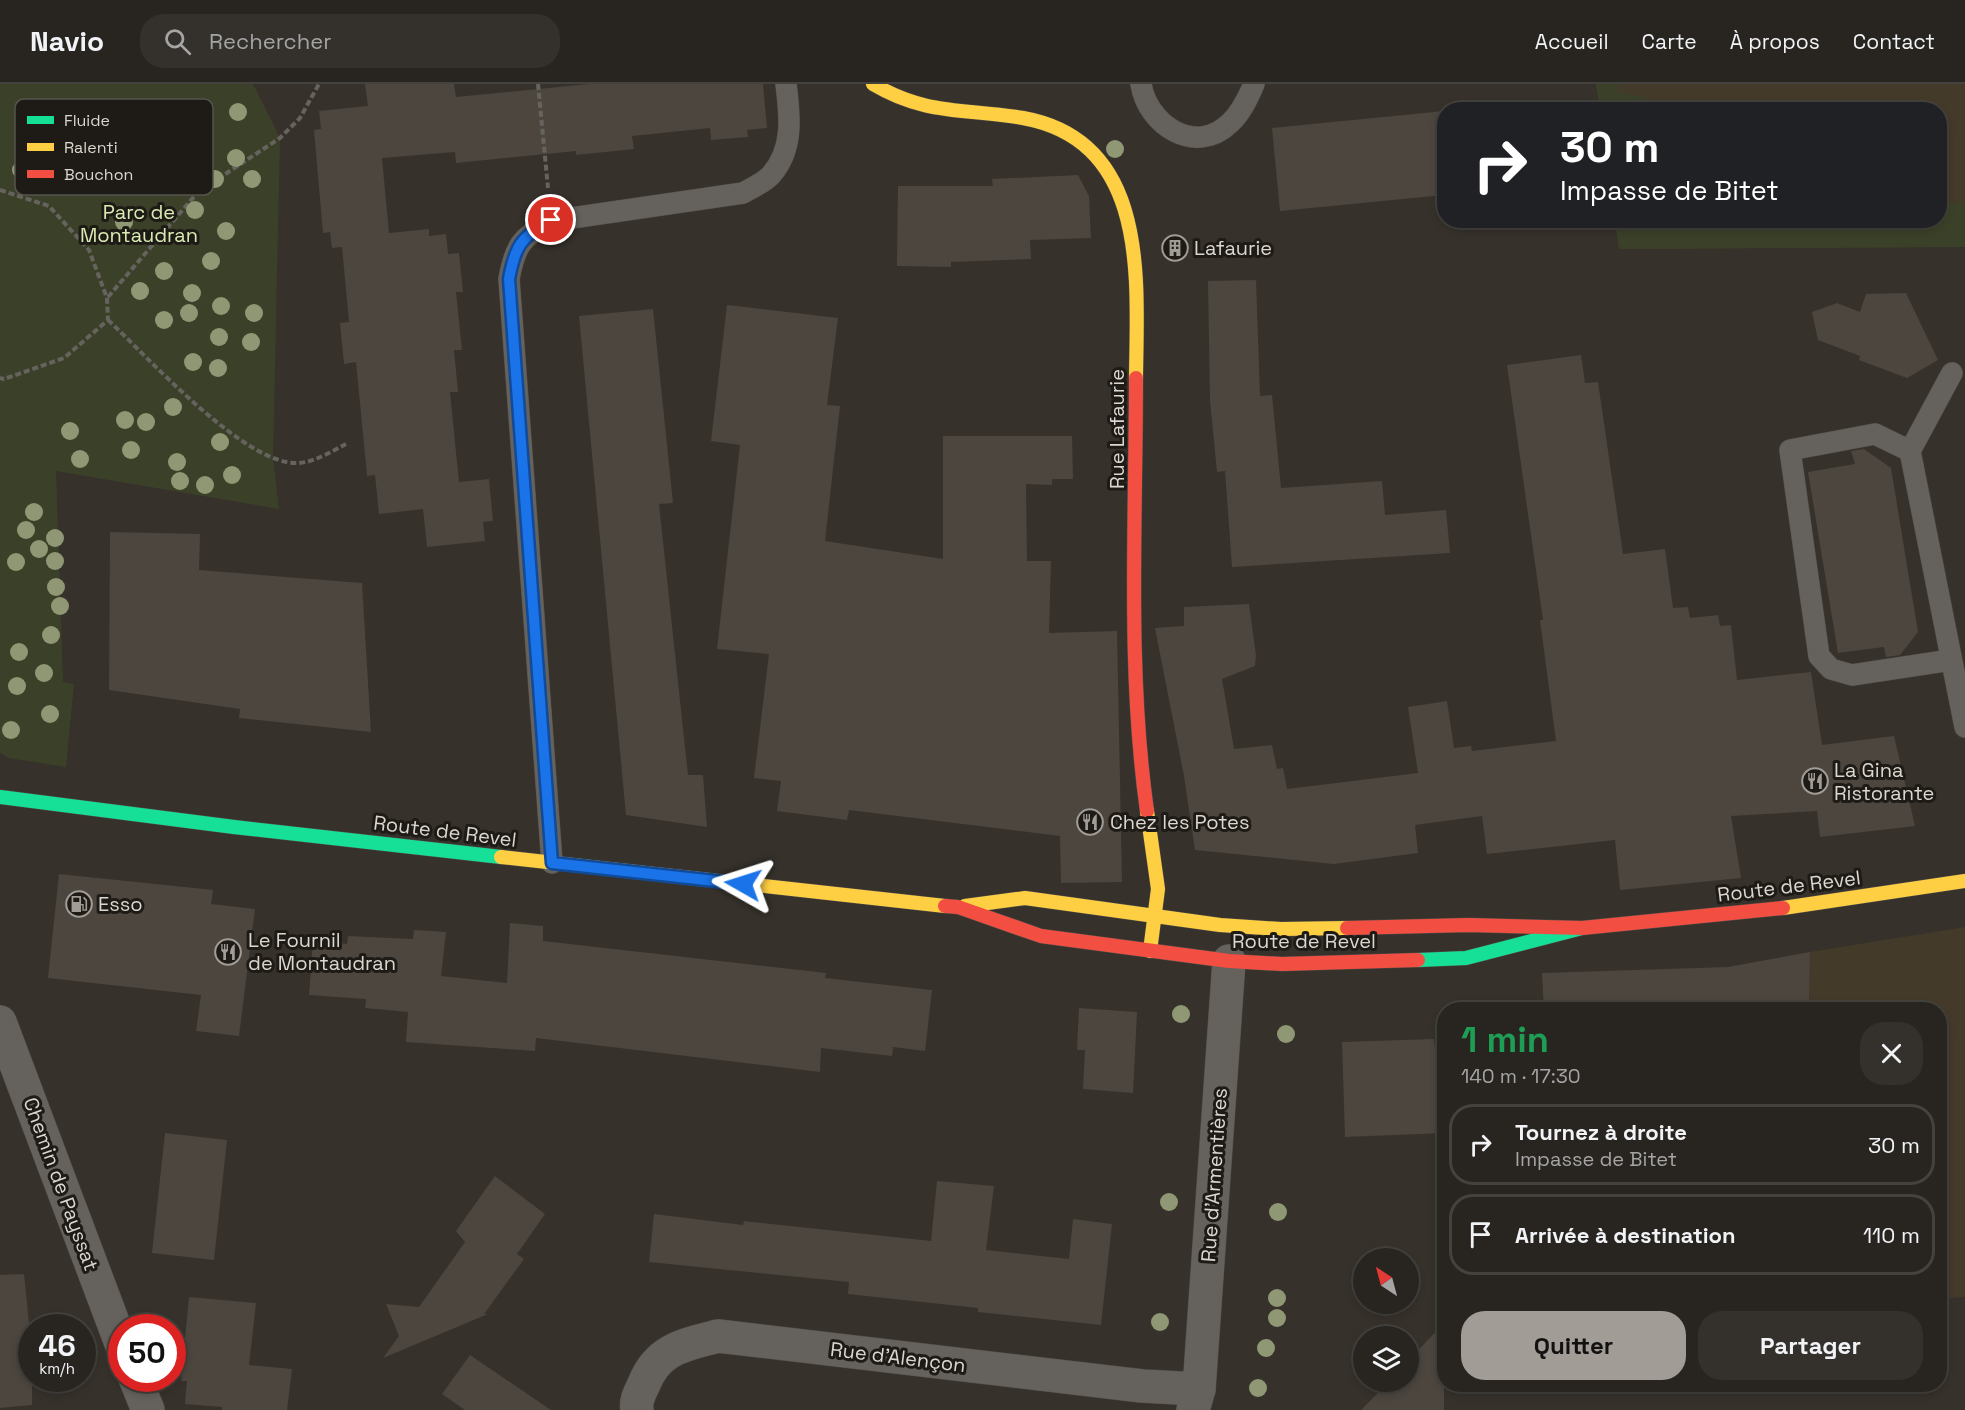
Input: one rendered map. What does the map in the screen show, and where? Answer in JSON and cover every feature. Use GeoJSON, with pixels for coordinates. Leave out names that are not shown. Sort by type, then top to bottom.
{"type":"FeatureCollection","features":[{"type":"Feature","properties":{"kind":"main road","name":"Rue Lafaurie"},"geometry":{"type":"LineString","coordinates":[[873,84],[888,94],[921,108],[1025,118],[1062,130],[1104,164],[1122,195],[1134,236],[1137,272],[1135,620],[1142,774],[1158,889],[1157,915],[1150,951]]}},
{"type":"Feature","properties":{"kind":"main road","name":"Route de Revel"},"geometry":{"type":"LineString","coordinates":[[0,797],[552,863],[958,907],[1041,936],[1229,961],[1282,964],[1466,958],[1582,928]]}},
{"type":"Feature","properties":{"kind":"main road","name":"Route de Revel"},"geometry":{"type":"LineString","coordinates":[[958,907],[1026,898],[1220,925],[1281,929],[1469,925],[1582,928],[1817,904],[1965,881]]}},
{"type":"Feature","properties":{"kind":"street","name":"Rue d'Armentières"},"geometry":{"type":"LineString","coordinates":[[1201,1403],[1229,961]]}},
{"type":"Feature","properties":{"kind":"street","name":"Chemin de Payssat"},"geometry":{"type":"LineString","coordinates":[[0,1022],[110,1314]]}},
{"type":"Feature","properties":{"kind":"street","name":"Rue d'Alençon"},"geometry":{"type":"LineString","coordinates":[[637,1410],[636,1403],[650,1369],[672,1349],[718,1336],[1142,1386],[1201,1403]]}},
{"type":"Feature","properties":{"kind":"street"},"geometry":{"type":"LineString","coordinates":[[141,1392],[148,1410]]}},
{"type":"Feature","properties":{"kind":"lane"},"geometry":{"type":"LineString","coordinates":[[552,863],[509,279],[514,253],[528,233],[551,220],[743,193],[770,176],[787,151],[789,107],[786,84]]}},
{"type":"Feature","properties":{"kind":"lane"},"geometry":{"type":"LineString","coordinates":[[1141,84],[1143,96],[1153,116],[1172,131],[1189,137],[1212,134],[1229,124],[1245,103],[1254,84]]}},
{"type":"Feature","properties":{"kind":"lane"},"geometry":{"type":"LineString","coordinates":[[1952,372],[1910,451],[1965,727]]}},
{"type":"Feature","properties":{"kind":"lane"},"geometry":{"type":"LineString","coordinates":[[1910,451],[1875,434],[1790,450],[1819,656],[1832,669],[1852,675],[1951,660]]}},
{"type":"Feature","properties":{"kind":"path"},"geometry":{"type":"LineString","coordinates":[[213,182],[279,138],[300,118],[320,84]]}},
{"type":"Feature","properties":{"kind":"path"},"geometry":{"type":"LineString","coordinates":[[538,84],[551,220]]}},
{"type":"Feature","properties":{"kind":"path"},"geometry":{"type":"LineString","coordinates":[[0,190],[15,195]]}},
{"type":"Feature","properties":{"kind":"path"},"geometry":{"type":"LineString","coordinates":[[15,195],[49,206],[89,250],[107,298],[108,321],[156,364],[200,410],[245,443],[273,458],[299,463],[346,444]]}},
{"type":"Feature","properties":{"kind":"path"},"geometry":{"type":"LineString","coordinates":[[107,298],[195,195]]}},
{"type":"Feature","properties":{"kind":"path"},"geometry":{"type":"LineString","coordinates":[[0,378],[4,379],[64,358],[108,321]]}},
{"type":"Feature","properties":{"kind":"shaded area"},"geometry":{"type":"Polygon","coordinates":[[[1596,84],[1965,84],[1965,247],[1619,249],[1616,228],[1947,228],[1947,102],[1599,102],[1596,84]]]}},
{"type":"Feature","properties":{"kind":"shaded area"},"geometry":{"type":"Polygon","coordinates":[[[1965,927],[1965,1297],[1947,1298],[1947,1002],[1809,1002],[1810,952],[1965,927]]]}},
{"type":"Feature","properties":{"kind":"green space","name":"Parc de Montaudran"},"geometry":{"type":"Polygon","coordinates":[[[0,84],[253,84],[280,138],[273,458],[279,509],[56,471],[63,682],[74,684],[66,767],[9,758],[0,753],[0,84]]]}},
{"type":"Feature","properties":{"kind":"green space"},"geometry":{"type":"Polygon","coordinates":[[[1596,84],[1618,84],[1618,92],[1649,98],[1649,102],[1599,102],[1596,84]]]}},
{"type":"Feature","properties":{"kind":"green space"},"geometry":{"type":"Polygon","coordinates":[[[1947,203],[1965,204],[1965,247],[1619,249],[1616,228],[1947,228],[1947,203]]]}},
{"type":"Feature","properties":{"kind":"building"},"geometry":{"type":"Polygon","coordinates":[[[365,84],[454,84],[456,97],[589,84],[763,84],[767,128],[747,130],[748,137],[711,140],[710,128],[632,136],[634,149],[576,155],[576,151],[456,163],[455,152],[382,158],[389,233],[429,229],[429,236],[446,234],[448,254],[459,253],[463,292],[456,292],[462,350],[454,350],[458,392],[450,392],[459,482],[489,479],[493,521],[483,522],[485,541],[427,547],[423,509],[379,514],[375,475],[367,476],[356,362],[344,364],[340,323],[349,322],[342,247],[332,248],[330,232],[323,233],[314,130],[321,129],[319,111],[368,106],[365,84]]]}},
{"type":"Feature","properties":{"kind":"building"},"geometry":{"type":"Polygon","coordinates":[[[1437,112],[1437,196],[1280,211],[1272,128],[1437,112]]]}},
{"type":"Feature","properties":{"kind":"building"},"geometry":{"type":"Polygon","coordinates":[[[1078,175],[1089,196],[1091,238],[1030,240],[1031,259],[951,262],[951,267],[897,266],[898,186],[993,186],[992,179],[1078,175]]]}},
{"type":"Feature","properties":{"kind":"building"},"geometry":{"type":"Polygon","coordinates":[[[1256,280],[1260,396],[1272,395],[1281,488],[1382,481],[1385,515],[1446,510],[1450,553],[1232,567],[1225,471],[1217,472],[1210,401],[1208,281],[1256,280]]]}},
{"type":"Feature","properties":{"kind":"building"},"geometry":{"type":"Polygon","coordinates":[[[1906,293],[1938,360],[1907,378],[1859,360],[1860,356],[1818,340],[1812,312],[1837,303],[1860,312],[1866,294],[1906,293]]]}},
{"type":"Feature","properties":{"kind":"building"},"geometry":{"type":"Polygon","coordinates":[[[727,305],[838,318],[827,405],[840,406],[825,541],[943,559],[943,436],[1072,436],[1073,479],[1052,479],[1052,485],[1026,484],[1027,561],[1051,561],[1049,633],[1117,631],[1122,882],[1061,883],[1060,836],[849,810],[847,820],[777,811],[781,781],[754,778],[769,654],[717,649],[740,445],[711,441],[727,305]]]}},
{"type":"Feature","properties":{"kind":"building"},"geometry":{"type":"Polygon","coordinates":[[[653,309],[673,503],[659,504],[688,775],[703,775],[707,827],[626,815],[579,316],[653,309]]]}},
{"type":"Feature","properties":{"kind":"building"},"geometry":{"type":"Polygon","coordinates":[[[1581,355],[1585,383],[1598,382],[1623,554],[1665,549],[1673,608],[1688,607],[1690,618],[1718,615],[1720,626],[1731,625],[1737,680],[1811,672],[1822,745],[1894,736],[1915,826],[1820,837],[1817,811],[1731,816],[1741,878],[1620,890],[1615,840],[1487,854],[1482,816],[1415,825],[1418,853],[1334,864],[1195,850],[1184,776],[1155,628],[1184,626],[1184,607],[1249,604],[1256,655],[1255,666],[1222,679],[1234,749],[1272,745],[1277,769],[1283,768],[1287,789],[1418,773],[1408,707],[1447,701],[1454,748],[1471,746],[1472,751],[1556,741],[1540,620],[1543,620],[1507,365],[1581,355]]]}},
{"type":"Feature","properties":{"kind":"building"},"geometry":{"type":"Polygon","coordinates":[[[1864,449],[1891,468],[1918,632],[1900,655],[1886,657],[1884,647],[1838,653],[1808,472],[1855,464],[1851,451],[1864,449]]]}},
{"type":"Feature","properties":{"kind":"building"},"geometry":{"type":"Polygon","coordinates":[[[110,532],[200,534],[199,570],[362,583],[371,732],[239,718],[240,709],[109,690],[110,532]]]}},
{"type":"Feature","properties":{"kind":"building"},"geometry":{"type":"Polygon","coordinates":[[[59,874],[213,890],[211,904],[255,909],[239,1036],[196,1031],[201,995],[48,978],[59,874]]]}},
{"type":"Feature","properties":{"kind":"building"},"geometry":{"type":"Polygon","coordinates":[[[510,923],[543,926],[543,941],[826,973],[825,978],[932,990],[925,1051],[893,1047],[892,1056],[821,1048],[820,1072],[536,1038],[535,1051],[406,1042],[408,1012],[365,1008],[366,999],[309,995],[313,940],[347,944],[348,936],[413,939],[414,930],[446,932],[441,976],[507,983],[510,923]]]}},
{"type":"Feature","properties":{"kind":"building"},"geometry":{"type":"Polygon","coordinates":[[[1810,952],[1809,1002],[1544,1002],[1542,973],[1728,967],[1810,952]]]}},
{"type":"Feature","properties":{"kind":"building"},"geometry":{"type":"Polygon","coordinates":[[[1079,1008],[1137,1012],[1133,1093],[1083,1089],[1085,1050],[1077,1050],[1079,1008]]]}},
{"type":"Feature","properties":{"kind":"building"},"geometry":{"type":"Polygon","coordinates":[[[1434,1039],[1435,1050],[1437,1050],[1437,1133],[1345,1137],[1342,1042],[1434,1039]]]}},
{"type":"Feature","properties":{"kind":"building"},"geometry":{"type":"Polygon","coordinates":[[[165,1133],[227,1140],[214,1260],[152,1253],[165,1133]]]}},
{"type":"Feature","properties":{"kind":"building"},"geometry":{"type":"Polygon","coordinates":[[[495,1176],[545,1214],[517,1254],[524,1259],[484,1314],[488,1314],[383,1358],[399,1336],[386,1304],[419,1307],[465,1242],[456,1231],[495,1176]]]}},
{"type":"Feature","properties":{"kind":"building"},"geometry":{"type":"Polygon","coordinates":[[[937,1181],[994,1186],[986,1250],[1069,1259],[1073,1219],[1112,1224],[1101,1325],[978,1312],[978,1308],[848,1294],[849,1282],[649,1262],[654,1214],[743,1225],[744,1221],[931,1241],[937,1181]]]}},
{"type":"Feature","properties":{"kind":"building"},"geometry":{"type":"Polygon","coordinates":[[[24,1274],[28,1314],[18,1314],[18,1392],[32,1392],[32,1405],[0,1408],[0,1275],[24,1274]]]}},
{"type":"Feature","properties":{"kind":"building"},"geometry":{"type":"Polygon","coordinates":[[[189,1297],[256,1303],[249,1365],[292,1369],[287,1410],[222,1410],[222,1407],[185,1404],[186,1328],[189,1297]]]}},
{"type":"Feature","properties":{"kind":"building"},"geometry":{"type":"Polygon","coordinates":[[[1437,1330],[1437,1392],[1444,1392],[1444,1410],[1361,1410],[1379,1392],[1419,1392],[1419,1349],[1437,1330]]]}},
{"type":"Feature","properties":{"kind":"building"},"geometry":{"type":"Polygon","coordinates":[[[470,1355],[551,1410],[465,1410],[442,1394],[470,1355]]]}},
{"type":"Feature","properties":{"kind":"traffic: fast"},"geometry":{"type":"LineString","coordinates":[[0,797],[234,827],[501,857]]}},
{"type":"Feature","properties":{"kind":"traffic: fast"},"geometry":{"type":"LineString","coordinates":[[1418,960],[1466,958],[1582,928]]}},
{"type":"Feature","properties":{"kind":"traffic: slow"},"geometry":{"type":"LineString","coordinates":[[873,84],[893,94],[929,106],[1023,118],[1064,132],[1094,155],[1115,185],[1128,220],[1137,299],[1136,378]]}},
{"type":"Feature","properties":{"kind":"traffic: slow"},"geometry":{"type":"LineString","coordinates":[[1147,811],[1158,889],[1150,951]]}},
{"type":"Feature","properties":{"kind":"traffic: slow"},"geometry":{"type":"LineString","coordinates":[[501,857],[945,906]]}},
{"type":"Feature","properties":{"kind":"traffic: slow"},"geometry":{"type":"LineString","coordinates":[[1783,908],[1965,881]]}},
{"type":"Feature","properties":{"kind":"traffic: slow"},"geometry":{"type":"LineString","coordinates":[[965,906],[1025,898],[1220,925],[1281,929],[1347,928]]}},
{"type":"Feature","properties":{"kind":"traffic: jam"},"geometry":{"type":"LineString","coordinates":[[1136,378],[1135,650],[1141,758],[1147,811]]}},
{"type":"Feature","properties":{"kind":"traffic: jam"},"geometry":{"type":"LineString","coordinates":[[945,906],[958,907],[1041,936],[1229,961],[1282,964],[1418,960]]}},
{"type":"Feature","properties":{"kind":"traffic: jam"},"geometry":{"type":"LineString","coordinates":[[1347,928],[1469,925],[1582,928],[1783,908]]}},
{"type":"Feature","properties":{"kind":"place","name":"Lafaurie"},"geometry":{"type":"Point","coordinates":[1175,248]}},
{"type":"Feature","properties":{"kind":"place","name":"La Gina Ristorante"},"geometry":{"type":"Point","coordinates":[1815,781]}},
{"type":"Feature","properties":{"kind":"place","name":"Chez les Potes"},"geometry":{"type":"Point","coordinates":[1090,822]}},
{"type":"Feature","properties":{"kind":"place","name":"Esso"},"geometry":{"type":"Point","coordinates":[79,904]}},
{"type":"Feature","properties":{"kind":"place","name":"Le Fournil de Montaudran"},"geometry":{"type":"Point","coordinates":[228,952]}},
{"type":"Feature","properties":{"kind":"route"},"geometry":{"type":"LineString","coordinates":[[551,220],[528,233],[514,253],[509,279],[552,863],[743,884]]}}]}
